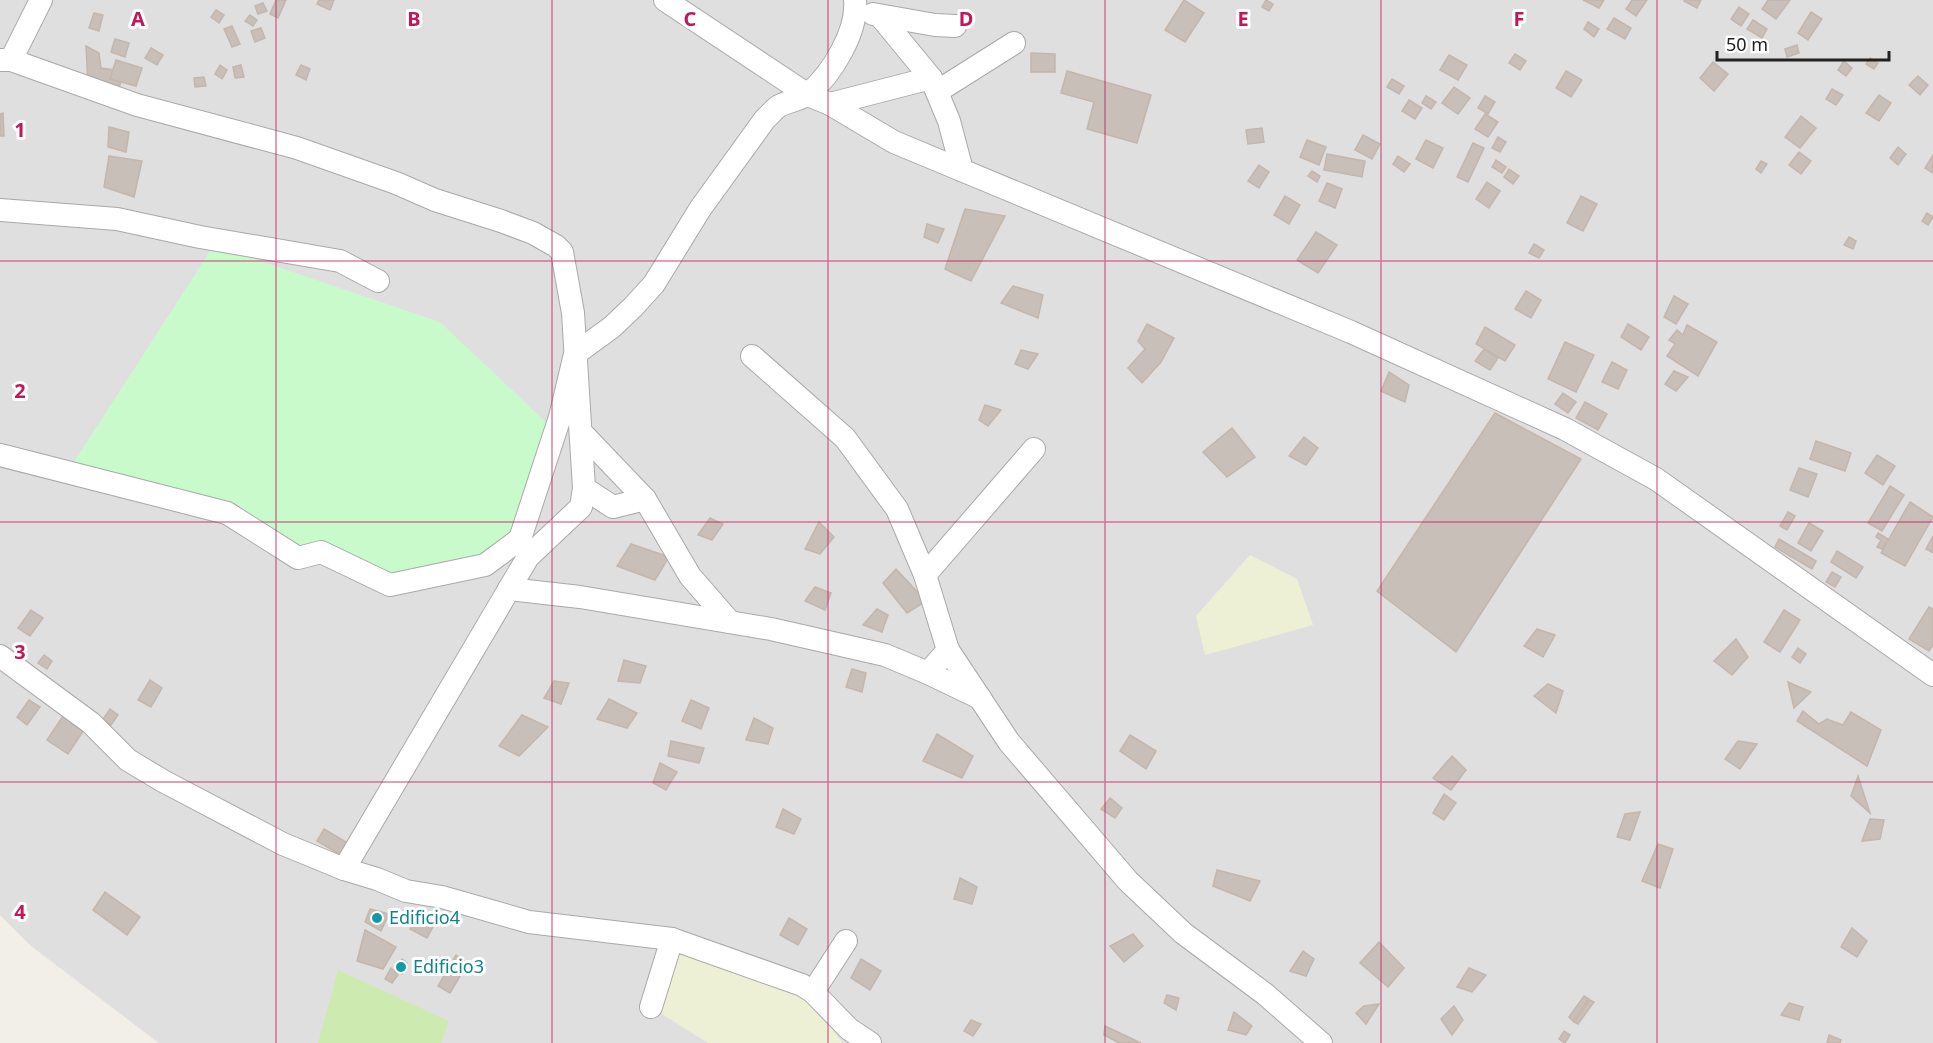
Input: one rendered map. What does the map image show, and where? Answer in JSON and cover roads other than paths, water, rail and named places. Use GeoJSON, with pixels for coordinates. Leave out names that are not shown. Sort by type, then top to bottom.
{"type":"FeatureCollection","features":[{"type":"Feature","properties":{"kind":"street"},"geometry":{"type":"LineString","coordinates":[[41,0],[6,60],[137,105],[297,148],[396,183],[435,200],[532,233],[562,252],[573,313],[584,488],[581,507],[528,557],[344,869]]}},
{"type":"Feature","properties":{"kind":"street"},"geometry":{"type":"LineString","coordinates":[[665,0],[808,94],[830,104],[894,142],[1341,328],[1565,429],[1656,479],[1933,675]]}},
{"type":"Feature","properties":{"kind":"street"},"geometry":{"type":"LineString","coordinates":[[0,455],[227,513],[298,558],[321,552],[390,585],[485,566],[520,539],[560,417],[575,354],[612,327],[654,284],[722,176],[765,119],[778,107],[808,94],[832,66],[847,41],[851,3],[880,16],[955,26]]}},
{"type":"Feature","properties":{"kind":"street"},"geometry":{"type":"LineString","coordinates":[[880,16],[934,85],[949,121],[962,170]]}},
{"type":"Feature","properties":{"kind":"street"},"geometry":{"type":"LineString","coordinates":[[830,104],[934,85],[1014,43]]}},
{"type":"Feature","properties":{"kind":"street"},"geometry":{"type":"LineString","coordinates":[[0,210],[117,219],[200,237],[340,261],[378,281]]}},
{"type":"Feature","properties":{"kind":"street"},"geometry":{"type":"LineString","coordinates":[[752,356],[845,438],[897,508],[925,575],[948,650],[1009,742],[1128,881],[1183,933],[1265,994],[1321,1043]]}},
{"type":"Feature","properties":{"kind":"street"},"geometry":{"type":"LineString","coordinates":[[581,432],[645,499],[690,576],[730,622]]}},
{"type":"Feature","properties":{"kind":"street"},"geometry":{"type":"LineString","coordinates":[[925,575],[1034,449]]}},
{"type":"Feature","properties":{"kind":"street"},"geometry":{"type":"LineString","coordinates":[[584,488],[613,507],[645,499]]}},
{"type":"Feature","properties":{"kind":"street"},"geometry":{"type":"LineString","coordinates":[[509,590],[580,597],[771,629],[885,655],[980,698]]}},
{"type":"Feature","properties":{"kind":"street"},"geometry":{"type":"LineString","coordinates":[[928,673],[948,650]]}},
{"type":"Feature","properties":{"kind":"street"},"geometry":{"type":"LineString","coordinates":[[0,656],[91,723],[128,760],[143,770],[283,844],[406,891],[442,897],[529,922],[672,939],[789,979],[813,992],[849,1029],[870,1043]]}},
{"type":"Feature","properties":{"kind":"street"},"geometry":{"type":"LineString","coordinates":[[651,1007],[672,939]]}},
{"type":"Feature","properties":{"kind":"street"},"geometry":{"type":"LineString","coordinates":[[813,992],[846,941]]}},
{"type":"Feature","properties":{"kind":"place","name":"Edificio4"},"geometry":{"type":"Point","coordinates":[377,918]}},
{"type":"Feature","properties":{"kind":"place","name":"Edificio3"},"geometry":{"type":"Point","coordinates":[401,967]}}]}
